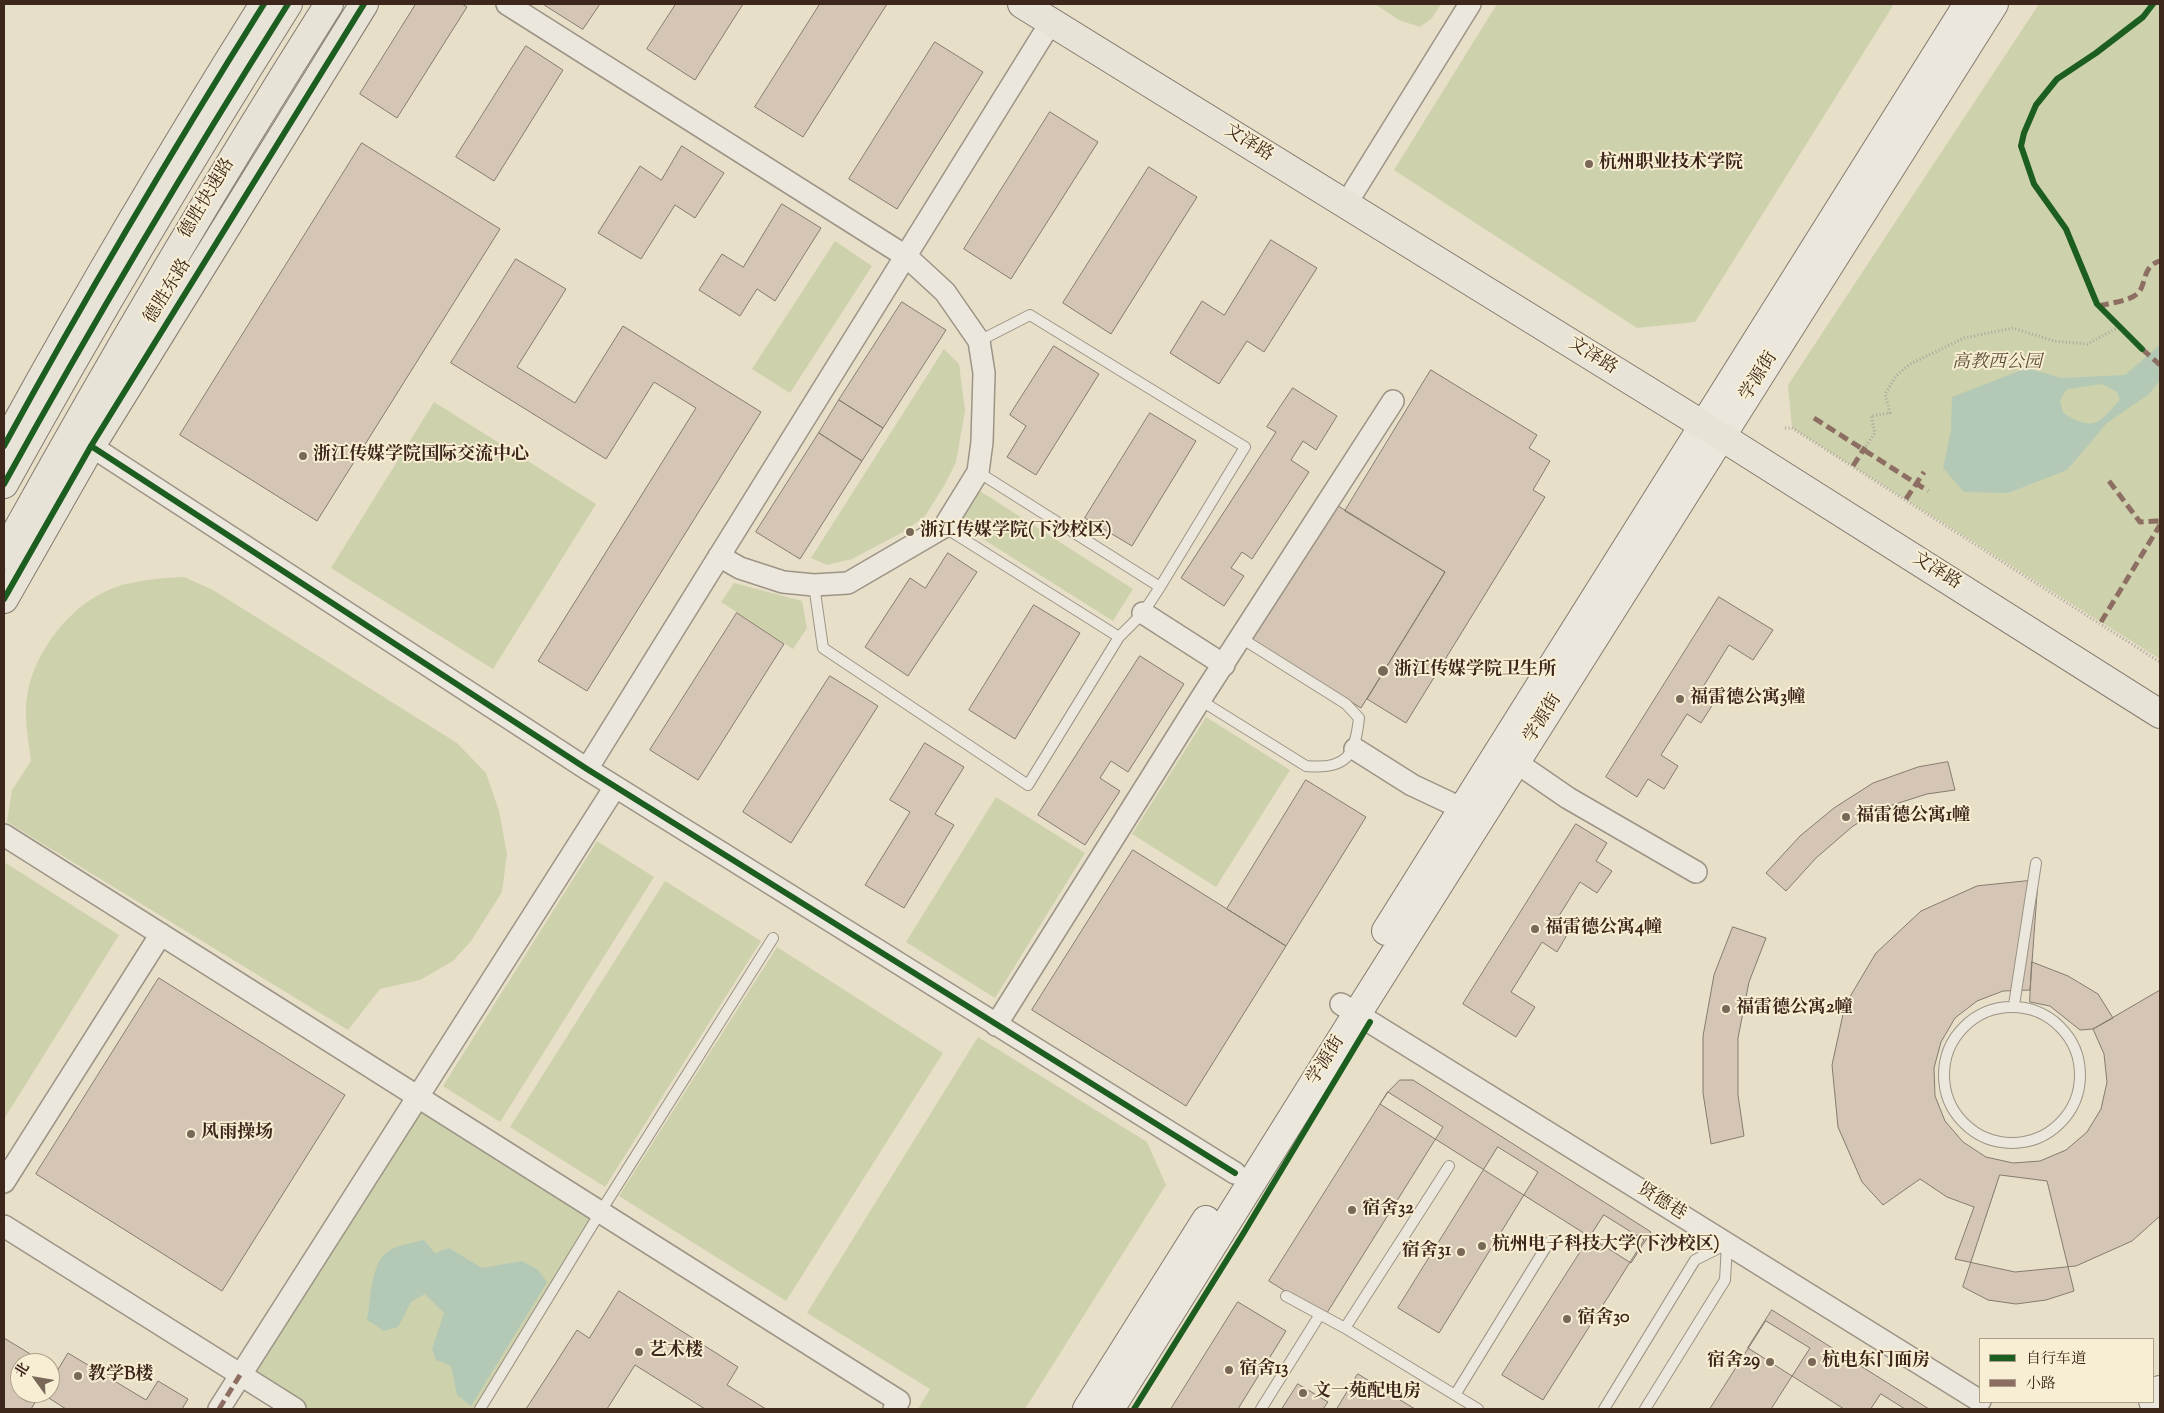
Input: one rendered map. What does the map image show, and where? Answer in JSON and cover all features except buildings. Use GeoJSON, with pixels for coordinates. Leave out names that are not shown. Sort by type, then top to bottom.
{"type":"FeatureCollection","features":[{"type":"Feature","properties":{"kind":"main road"},"geometry":{"type":"LineString","coordinates":[[4,446],[57,349],[181,137],[264,4]]}},
{"type":"Feature","properties":{"kind":"main road","name":"德胜快速路"},"geometry":{"type":"LineString","coordinates":[[4,484],[74,358],[210,127],[288,4]]}},
{"type":"Feature","properties":{"kind":"main road","name":"德胜快速路"},"geometry":{"type":"LineString","coordinates":[[4,554],[105,372],[246,135],[329,4]]}},
{"type":"Feature","properties":{"kind":"main road","name":"德胜东路"},"geometry":{"type":"LineString","coordinates":[[4,599],[91,446],[364,4]]}},
{"type":"Feature","properties":{"kind":"main road","name":"文泽路"},"geometry":{"type":"LineString","coordinates":[[1022,4],[1713,431],[2160,714]]}},
{"type":"Feature","properties":{"kind":"main road","name":"学源街"},"geometry":{"type":"LineString","coordinates":[[1713,431],[1968,4]]}},
{"type":"Feature","properties":{"kind":"main road","name":"学源街"},"geometry":{"type":"LineString","coordinates":[[1087,1409],[1235,1173],[1349,1009],[1713,431],[1994,4]]}},
{"type":"Feature","properties":{"kind":"main road","name":"学源街"},"geometry":{"type":"LineString","coordinates":[[1110,1409],[1349,1009],[1463,809],[1508,757]]}},
{"type":"Feature","properties":{"kind":"street"},"geometry":{"type":"LineString","coordinates":[[507,4],[908,257],[945,292],[979,341],[984,373],[984,407],[978,472],[944,527],[848,583],[814,585],[783,582],[740,568],[719,556]]}},
{"type":"Feature","properties":{"kind":"street"},"geometry":{"type":"LineString","coordinates":[[1346,204],[1470,4]]}},
{"type":"Feature","properties":{"kind":"street"},"geometry":{"type":"LineString","coordinates":[[587,769],[908,257],[1051,22]]}},
{"type":"Feature","properties":{"kind":"street"},"geometry":{"type":"LineString","coordinates":[[996,1025],[1200,700],[1393,401]]}},
{"type":"Feature","properties":{"kind":"street"},"geometry":{"type":"LineString","coordinates":[[91,446],[615,787],[1235,1173]]}},
{"type":"Feature","properties":{"kind":"street"},"geometry":{"type":"LineString","coordinates":[[1143,613],[1224,665]]}},
{"type":"Feature","properties":{"kind":"street"},"geometry":{"type":"LineString","coordinates":[[1355,749],[1412,785],[1463,809]]}},
{"type":"Feature","properties":{"kind":"street"},"geometry":{"type":"LineString","coordinates":[[1508,757],[1568,798],[1696,872]]}},
{"type":"Feature","properties":{"kind":"street"},"geometry":{"type":"LineString","coordinates":[[219,1409],[615,787]]}},
{"type":"Feature","properties":{"kind":"street"},"geometry":{"type":"LineString","coordinates":[[4,835],[899,1401],[894,1409]]}},
{"type":"Feature","properties":{"kind":"street"},"geometry":{"type":"LineString","coordinates":[[4,1182],[161,934]]}},
{"type":"Feature","properties":{"kind":"street","name":"贤德巷"},"geometry":{"type":"LineString","coordinates":[[1349,1009],[1979,1401]]}},
{"type":"Feature","properties":{"kind":"street"},"geometry":{"type":"LineString","coordinates":[[4,1226],[295,1409]]}},
{"type":"Feature","properties":{"kind":"lane"},"geometry":{"type":"LineString","coordinates":[[814,585],[823,648],[1028,785],[1119,637],[1143,613],[1160,587],[1244,447],[1030,315],[979,341]]}},
{"type":"Feature","properties":{"kind":"lane"},"geometry":{"type":"LineString","coordinates":[[978,472],[1160,587]]}},
{"type":"Feature","properties":{"kind":"lane"},"geometry":{"type":"LineString","coordinates":[[944,527],[1119,637]]}},
{"type":"Feature","properties":{"kind":"lane"},"geometry":{"type":"LineString","coordinates":[[1200,700],[1306,766],[1323,768],[1340,763],[1355,749],[1359,718],[1346,704],[1241,638]]}},
{"type":"Feature","properties":{"kind":"lane"},"geometry":{"type":"LineString","coordinates":[[2014,1006],[2036,863]]}},
{"type":"Feature","properties":{"kind":"lane"},"geometry":{"type":"LineString","coordinates":[[480,1409],[600,1211],[773,938]]}},
{"type":"Feature","properties":{"kind":"lane"},"geometry":{"type":"LineString","coordinates":[[2014,1006],[2036,1009],[2055,1020],[2070,1036],[2076,1050],[2081,1079],[2076,1100],[2068,1114],[2064,1120],[2046,1135],[2024,1143],[2001,1143],[1979,1135],[1961,1120],[1948,1100],[1944,1078],[1946,1055],[1956,1035],[1972,1019],[1992,1009],[2014,1006]]}},
{"type":"Feature","properties":{"kind":"lane"},"geometry":{"type":"LineString","coordinates":[[1345,1328],[1449,1166]]}},
{"type":"Feature","properties":{"kind":"lane"},"geometry":{"type":"LineString","coordinates":[[1455,1395],[1549,1242]]}},
{"type":"Feature","properties":{"kind":"lane"},"geometry":{"type":"LineString","coordinates":[[1604,1409],[1695,1260],[1727,1244],[1725,1280],[1645,1409]]}},
{"type":"Feature","properties":{"kind":"lane"},"geometry":{"type":"LineString","coordinates":[[1286,1296],[1319,1316],[1345,1328],[1478,1409]]}},
{"type":"Feature","properties":{"kind":"lane"},"geometry":{"type":"LineString","coordinates":[[1261,1409],[1319,1316]]}},
{"type":"Feature","properties":{"kind":"path"},"geometry":{"type":"LineString","coordinates":[[1866,446],[1874,433],[1872,416],[1890,413],[1885,394],[1896,376],[1910,364],[1964,338],[2014,328],[2054,341],[2087,344],[2124,329],[2114,320]]}},
{"type":"Feature","properties":{"kind":"path"},"geometry":{"type":"LineString","coordinates":[[1785,428],[1792,428],[2101,622],[2160,662]]}},
{"type":"Feature","properties":{"kind":"green space"},"geometry":{"type":"Polygon","coordinates":[[[1375,4],[1441,4],[1432,18],[1420,27],[1399,20],[1375,4]]]}},
{"type":"Feature","properties":{"kind":"green space","name":"杭州职业技术学院"},"geometry":{"type":"Polygon","coordinates":[[[1497,4],[1894,4],[1695,322],[1637,328],[1394,170],[1497,4]]]}},
{"type":"Feature","properties":{"kind":"green space","name":"高教西公园"},"geometry":{"type":"Polygon","coordinates":[[[2039,4],[2160,4],[2160,659],[1792,428],[1788,385],[2039,4]]]}},
{"type":"Feature","properties":{"kind":"green space"},"geometry":{"type":"Polygon","coordinates":[[[835,241],[872,266],[790,393],[752,369],[835,241]]]}},
{"type":"Feature","properties":{"kind":"green space"},"geometry":{"type":"Polygon","coordinates":[[[944,349],[959,364],[965,411],[956,462],[944,486],[925,516],[905,531],[852,559],[827,565],[811,558],[944,349]]]}},
{"type":"Feature","properties":{"kind":"green space"},"geometry":{"type":"Polygon","coordinates":[[[434,402],[596,504],[493,669],[331,568],[434,402]]]}},
{"type":"Feature","properties":{"kind":"green space"},"geometry":{"type":"Polygon","coordinates":[[[980,491],[1133,589],[1113,621],[959,524],[980,491]]]}},
{"type":"Feature","properties":{"kind":"green space"},"geometry":{"type":"Polygon","coordinates":[[[184,577],[213,590],[457,743],[486,773],[499,811],[507,854],[502,892],[471,941],[453,961],[420,980],[380,989],[348,1030],[7,822],[12,790],[31,761],[26,712],[31,679],[38,662],[58,630],[70,616],[85,604],[100,594],[116,587],[149,580],[184,577]]]}},
{"type":"Feature","properties":{"kind":"green space"},"geometry":{"type":"Polygon","coordinates":[[[734,583],[802,601],[807,628],[793,649],[721,602],[734,583]]]}},
{"type":"Feature","properties":{"kind":"green space"},"geometry":{"type":"Polygon","coordinates":[[[1206,717],[1290,770],[1216,887],[1132,834],[1206,717]]]}},
{"type":"Feature","properties":{"kind":"green space"},"geometry":{"type":"Polygon","coordinates":[[[996,797],[1085,853],[995,998],[906,942],[996,797]]]}},
{"type":"Feature","properties":{"kind":"green space"},"geometry":{"type":"Polygon","coordinates":[[[597,841],[654,877],[500,1122],[443,1086],[597,841]]]}},
{"type":"Feature","properties":{"kind":"green space"},"geometry":{"type":"Polygon","coordinates":[[[4,862],[119,935],[4,1119],[4,862]]]}},
{"type":"Feature","properties":{"kind":"green space"},"geometry":{"type":"Polygon","coordinates":[[[665,881],[761,941],[605,1187],[510,1127],[665,881]]]}},
{"type":"Feature","properties":{"kind":"green space"},"geometry":{"type":"Polygon","coordinates":[[[777,947],[943,1053],[786,1301],[619,1196],[777,947]]]}},
{"type":"Feature","properties":{"kind":"green space"},"geometry":{"type":"Polygon","coordinates":[[[978,1037],[1147,1142],[1166,1185],[1025,1409],[918,1409],[930,1389],[807,1313],[978,1037]]]}},
{"type":"Feature","properties":{"kind":"green space"},"geometry":{"type":"Polygon","coordinates":[[[418,1096],[601,1211],[480,1409],[295,1409],[240,1375],[418,1096]]]}},
{"type":"Feature","properties":{"kind":"shaded area"},"geometry":{"type":"Polygon","coordinates":[[[2160,345],[2160,380],[2149,394],[2107,423],[2067,470],[2008,493],[1964,492],[1943,468],[1951,430],[1952,397],[2027,368],[2061,378],[2125,375],[2160,345]],[[2102,384],[2067,389],[2060,400],[2063,413],[2082,422],[2094,423],[2106,415],[2120,400],[2117,392],[2102,384]]]}},
{"type":"Feature","properties":{"kind":"shaded area"},"geometry":{"type":"Polygon","coordinates":[[[424,1240],[435,1253],[449,1248],[482,1268],[522,1261],[538,1270],[547,1282],[471,1406],[457,1395],[451,1366],[436,1360],[432,1349],[444,1313],[425,1294],[411,1302],[398,1327],[384,1331],[367,1320],[372,1282],[383,1256],[398,1246],[424,1240]]]}},
{"type":"Feature","properties":{"kind":"marked path"},"geometry":{"type":"LineString","coordinates":[[2099,306],[2124,300],[2137,294],[2150,267],[2160,261]]}},
{"type":"Feature","properties":{"kind":"marked path"},"geometry":{"type":"LineString","coordinates":[[2142,349],[2160,365]]}},
{"type":"Feature","properties":{"kind":"marked path"},"geometry":{"type":"LineString","coordinates":[[1814,418],[1928,491]]}},
{"type":"Feature","properties":{"kind":"marked path"},"geometry":{"type":"LineString","coordinates":[[1853,466],[1865,447]]}},
{"type":"Feature","properties":{"kind":"marked path"},"geometry":{"type":"LineString","coordinates":[[1906,499],[1924,472]]}},
{"type":"Feature","properties":{"kind":"marked path"},"geometry":{"type":"LineString","coordinates":[[2109,481],[2140,522],[2160,521]]}},
{"type":"Feature","properties":{"kind":"marked path"},"geometry":{"type":"LineString","coordinates":[[2101,622],[2160,525]]}},
{"type":"Feature","properties":{"kind":"marked path"},"geometry":{"type":"LineString","coordinates":[[219,1409],[240,1375]]}},
{"type":"Feature","properties":{"kind":"cycle path"},"geometry":{"type":"LineString","coordinates":[[4,446],[66,334],[131,223],[264,4]]}},
{"type":"Feature","properties":{"kind":"cycle path"},"geometry":{"type":"LineString","coordinates":[[4,484],[72,362],[215,122],[288,4]]}},
{"type":"Feature","properties":{"kind":"cycle path"},"geometry":{"type":"LineString","coordinates":[[4,599],[91,446],[364,4]]}},
{"type":"Feature","properties":{"kind":"cycle path"},"geometry":{"type":"LineString","coordinates":[[2142,349],[2097,304],[2066,229],[2034,184],[2021,146],[2024,133],[2036,105],[2057,79],[2096,53],[2143,17],[2153,4]]}},
{"type":"Feature","properties":{"kind":"cycle path"},"geometry":{"type":"LineString","coordinates":[[91,446],[587,769],[1235,1173]]}},
{"type":"Feature","properties":{"kind":"cycle path"},"geometry":{"type":"LineString","coordinates":[[1134,1409],[1243,1234],[1370,1022]]}},
{"type":"Feature","properties":{"kind":"place","name":"杭州职业技术学院"},"geometry":{"type":"Point","coordinates":[1589,164]}},
{"type":"Feature","properties":{"kind":"place","name":"浙江传媒学院国际交流中心"},"geometry":{"type":"Point","coordinates":[303,456]}},
{"type":"Feature","properties":{"kind":"place","name":"浙江传媒学院(下沙校区)"},"geometry":{"type":"Point","coordinates":[910,532]}},
{"type":"Feature","properties":{"kind":"place","name":"浙江传媒学院卫生所"},"geometry":{"type":"Point","coordinates":[1383,671]}},
{"type":"Feature","properties":{"kind":"place","name":"福雷德公寓3幢"},"geometry":{"type":"Point","coordinates":[1680,699]}},
{"type":"Feature","properties":{"kind":"place","name":"福雷德公寓1幢"},"geometry":{"type":"Point","coordinates":[1846,817]}},
{"type":"Feature","properties":{"kind":"place","name":"福雷德公寓4幢"},"geometry":{"type":"Point","coordinates":[1535,929]}},
{"type":"Feature","properties":{"kind":"place","name":"福雷德公寓2幢"},"geometry":{"type":"Point","coordinates":[1726,1009]}},
{"type":"Feature","properties":{"kind":"place","name":"风雨操场"},"geometry":{"type":"Point","coordinates":[191,1134]}},
{"type":"Feature","properties":{"kind":"place","name":"宿舍32"},"geometry":{"type":"Point","coordinates":[1352,1210]}},
{"type":"Feature","properties":{"kind":"place","name":"杭州电子科技大学(下沙校区)"},"geometry":{"type":"Point","coordinates":[1482,1246]}},
{"type":"Feature","properties":{"kind":"place","name":"宿舍31"},"geometry":{"type":"Point","coordinates":[1461,1252]}},
{"type":"Feature","properties":{"kind":"place","name":"宿舍30"},"geometry":{"type":"Point","coordinates":[1567,1319]}},
{"type":"Feature","properties":{"kind":"place","name":"艺术楼"},"geometry":{"type":"Point","coordinates":[639,1352]}},
{"type":"Feature","properties":{"kind":"place","name":"宿舍29"},"geometry":{"type":"Point","coordinates":[1770,1362]}},
{"type":"Feature","properties":{"kind":"place","name":"杭电东门面房"},"geometry":{"type":"Point","coordinates":[1812,1362]}},
{"type":"Feature","properties":{"kind":"place","name":"宿舍13"},"geometry":{"type":"Point","coordinates":[1229,1370]}},
{"type":"Feature","properties":{"kind":"place","name":"教学B楼"},"geometry":{"type":"Point","coordinates":[78,1376]}},
{"type":"Feature","properties":{"kind":"place","name":"文一苑配电房"},"geometry":{"type":"Point","coordinates":[1303,1393]}}]}
